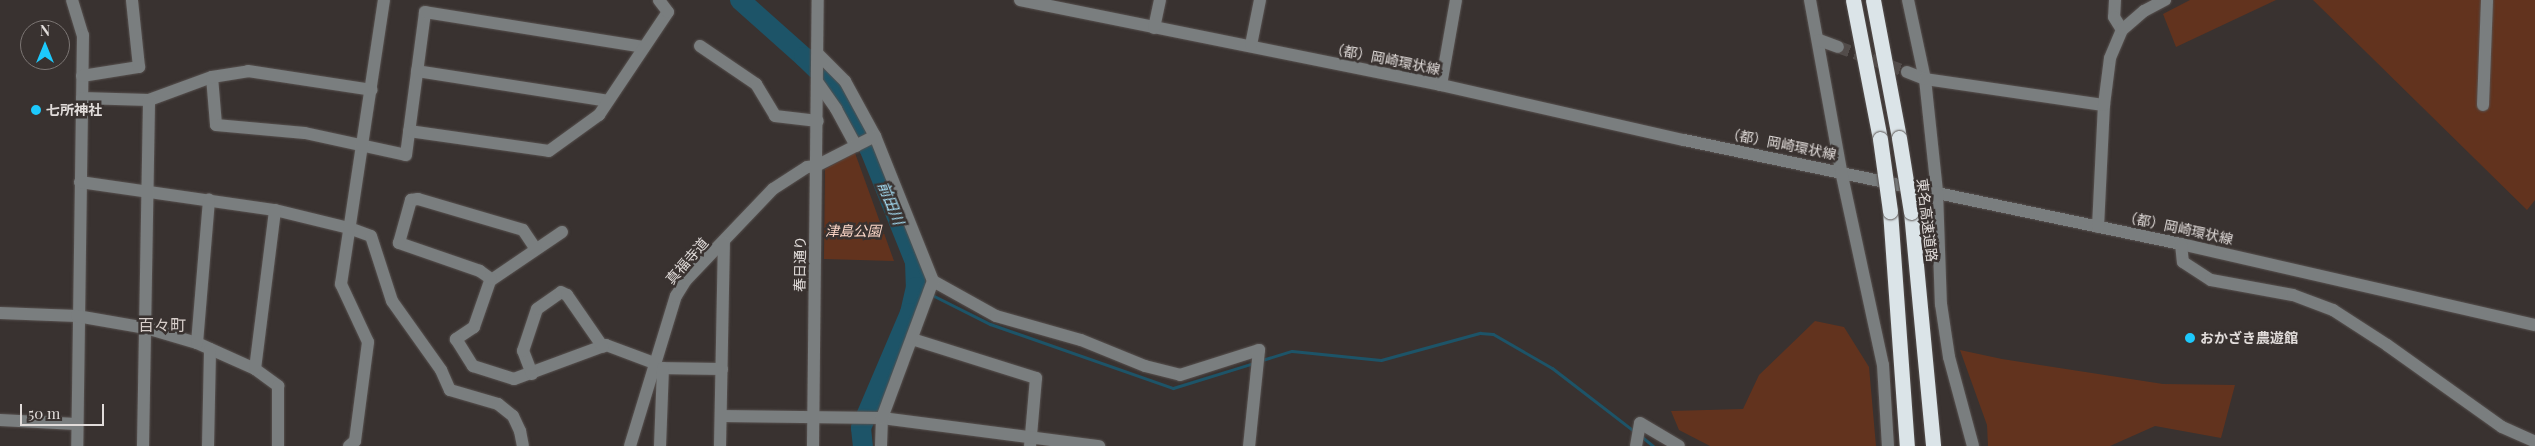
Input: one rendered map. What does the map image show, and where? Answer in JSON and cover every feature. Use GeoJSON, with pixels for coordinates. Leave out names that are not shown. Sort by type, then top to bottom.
{"type":"FeatureCollection","features":[{"type":"Feature","properties":{"kind":"highway"},"geometry":{"type":"LineString","coordinates":[[1853,0],[1880,139],[1890,211],[1908,446]]}},
{"type":"Feature","properties":{"kind":"highway","name":"東名高速道路"},"geometry":{"type":"LineString","coordinates":[[1873,0],[1911,212],[1933,446]]}},
{"type":"Feature","properties":{"kind":"street"},"geometry":{"type":"LineString","coordinates":[[72,0],[83,35],[76,446]]}},
{"type":"Feature","properties":{"kind":"street"},"geometry":{"type":"LineString","coordinates":[[82,76],[139,67],[132,0]]}},
{"type":"Feature","properties":{"kind":"street"},"geometry":{"type":"LineString","coordinates":[[349,446],[355,441],[368,342],[341,284],[372,90],[384,0]]}},
{"type":"Feature","properties":{"kind":"street"},"geometry":{"type":"LineString","coordinates":[[410,131],[548,151],[599,115],[668,12],[659,0]]}},
{"type":"Feature","properties":{"kind":"street"},"geometry":{"type":"LineString","coordinates":[[818,0],[819,55],[845,81],[875,136],[933,282],[996,316],[1081,340],[1145,366],[1180,375],[1259,350],[1249,446]]}},
{"type":"Feature","properties":{"kind":"street","name":"（都）岡崎環状線"},"geometry":{"type":"LineString","coordinates":[[1020,0],[1154,28],[1251,45],[1332,64],[1441,85],[1684,140],[1841,171],[2181,244],[2535,325]]}},
{"type":"Feature","properties":{"kind":"street"},"geometry":{"type":"LineString","coordinates":[[1154,28],[1160,0]]}},
{"type":"Feature","properties":{"kind":"street"},"geometry":{"type":"LineString","coordinates":[[1251,45],[1260,0]]}},
{"type":"Feature","properties":{"kind":"street"},"geometry":{"type":"LineString","coordinates":[[1441,85],[1456,0]]}},
{"type":"Feature","properties":{"kind":"street"},"geometry":{"type":"LineString","coordinates":[[1810,0],[1819,40],[1841,171],[1883,365],[1888,446]]}},
{"type":"Feature","properties":{"kind":"street"},"geometry":{"type":"LineString","coordinates":[[1908,0],[1925,79],[1937,192],[1941,304],[1949,357],[1973,446]]}},
{"type":"Feature","properties":{"kind":"street"},"geometry":{"type":"LineString","coordinates":[[2114,0],[2114,17],[2122,30]]}},
{"type":"Feature","properties":{"kind":"street"},"geometry":{"type":"LineString","coordinates":[[2098,227],[2104,105],[2110,58],[2122,30],[2144,11],[2165,0]]}},
{"type":"Feature","properties":{"kind":"street"},"geometry":{"type":"LineString","coordinates":[[2483,105],[2487,0]]}},
{"type":"Feature","properties":{"kind":"street"},"geometry":{"type":"LineString","coordinates":[[212,77],[216,125],[305,133],[362,147],[406,155],[425,12],[643,47]]}},
{"type":"Feature","properties":{"kind":"street"},"geometry":{"type":"LineString","coordinates":[[1819,40],[1838,47]]}},
{"type":"Feature","properties":{"kind":"street"},"geometry":{"type":"LineString","coordinates":[[700,46],[756,84],[775,116],[818,121]]}},
{"type":"Feature","properties":{"kind":"street","name":"春日通り"},"geometry":{"type":"LineString","coordinates":[[813,446],[819,55]]}},
{"type":"Feature","properties":{"kind":"street"},"geometry":{"type":"LineString","coordinates":[[82,98],[149,100],[212,77],[248,71],[372,90]]}},
{"type":"Feature","properties":{"kind":"street"},"geometry":{"type":"LineString","coordinates":[[418,71],[608,102]]}},
{"type":"Feature","properties":{"kind":"street"},"geometry":{"type":"LineString","coordinates":[[1907,72],[1925,79],[2104,105]]}},
{"type":"Feature","properties":{"kind":"street"},"geometry":{"type":"LineString","coordinates":[[818,83],[836,109],[856,146]]}},
{"type":"Feature","properties":{"kind":"street"},"geometry":{"type":"LineString","coordinates":[[143,446],[149,191],[149,100]]}},
{"type":"Feature","properties":{"kind":"street","name":"真福寺道"},"geometry":{"type":"LineString","coordinates":[[630,446],[680,289],[773,189],[807,167],[816,166],[875,136]]}},
{"type":"Feature","properties":{"kind":"street"},"geometry":{"type":"LineString","coordinates":[[80,182],[275,210],[349,228],[371,236],[392,301],[441,370],[450,390],[498,404],[513,416],[520,431],[523,446]]}},
{"type":"Feature","properties":{"kind":"street"},"geometry":{"type":"LineString","coordinates":[[491,280],[480,271],[399,243],[412,200],[418,199],[523,230],[536,250]]}},
{"type":"Feature","properties":{"kind":"street"},"geometry":{"type":"LineString","coordinates":[[197,343],[209,200]]}},
{"type":"Feature","properties":{"kind":"street"},"geometry":{"type":"LineString","coordinates":[[255,369],[275,210]]}},
{"type":"Feature","properties":{"kind":"street"},"geometry":{"type":"LineString","coordinates":[[562,232],[491,280],[474,327],[456,339],[456,342],[477,368],[514,379],[609,345],[657,366],[722,369]]}},
{"type":"Feature","properties":{"kind":"street"},"geometry":{"type":"LineString","coordinates":[[720,446],[724,242]]}},
{"type":"Feature","properties":{"kind":"street"},"geometry":{"type":"LineString","coordinates":[[2181,244],[2184,262],[2211,280],[2293,295],[2332,310],[2388,345],[2502,427],[2535,442]]}},
{"type":"Feature","properties":{"kind":"street"},"geometry":{"type":"LineString","coordinates":[[880,446],[882,418],[933,282]]}},
{"type":"Feature","properties":{"kind":"street"},"geometry":{"type":"LineString","coordinates":[[532,374],[523,347],[537,309],[561,292],[567,296],[603,347]]}},
{"type":"Feature","properties":{"kind":"street"},"geometry":{"type":"LineString","coordinates":[[0,313],[77,316],[146,328],[197,343],[255,369],[278,386],[278,446]]}},
{"type":"Feature","properties":{"kind":"street"},"geometry":{"type":"LineString","coordinates":[[912,338],[1036,378],[1031,442]]}},
{"type":"Feature","properties":{"kind":"street"},"geometry":{"type":"LineString","coordinates":[[208,446],[210,349]]}},
{"type":"Feature","properties":{"kind":"street"},"geometry":{"type":"LineString","coordinates":[[657,366],[660,446]]}},
{"type":"Feature","properties":{"kind":"street"},"geometry":{"type":"LineString","coordinates":[[721,416],[882,418],[1031,442],[1099,446]]}},
{"type":"Feature","properties":{"kind":"street"},"geometry":{"type":"LineString","coordinates":[[0,420],[76,424]]}},
{"type":"Feature","properties":{"kind":"street"},"geometry":{"type":"LineString","coordinates":[[1636,446],[1640,423],[1679,446]]}},
{"type":"Feature","properties":{"kind":"green space"},"geometry":{"type":"Polygon","coordinates":[[[2190,0],[2276,0],[2176,47],[2163,14],[2190,0]]]}},
{"type":"Feature","properties":{"kind":"green space"},"geometry":{"type":"Polygon","coordinates":[[[2313,0],[2535,0],[2535,200],[2527,210],[2313,0]]]}},
{"type":"Feature","properties":{"kind":"green space","name":"津島公園"},"geometry":{"type":"Polygon","coordinates":[[[855,153],[894,261],[824,259],[825,169],[855,153]]]}},
{"type":"Feature","properties":{"kind":"green space"},"geometry":{"type":"Polygon","coordinates":[[[1815,321],[1844,327],[1869,367],[1876,446],[1710,446],[1679,430],[1671,411],[1743,409],[1759,375],[1815,321]]]}},
{"type":"Feature","properties":{"kind":"green space"},"geometry":{"type":"Polygon","coordinates":[[[1960,350],[2002,359],[2163,384],[2235,385],[2221,438],[2155,426],[2110,446],[1988,446],[1987,425],[1960,350]]]}},
{"type":"Feature","properties":{"kind":"waterway","name":"前田川"},"geometry":{"type":"LineString","coordinates":[[740,0],[838,90],[870,150],[915,262],[916,287],[910,313],[861,428],[863,446]]}},
{"type":"Feature","properties":{"kind":"waterway"},"geometry":{"type":"LineString","coordinates":[[916,287],[926,292]]}},
{"type":"Feature","properties":{"kind":"waterway"},"geometry":{"type":"LineString","coordinates":[[932,295],[990,324],[1173,388],[1254,363]]}},
{"type":"Feature","properties":{"kind":"waterway"},"geometry":{"type":"LineString","coordinates":[[1262,360],[1292,351],[1381,360],[1480,333],[1493,334],[1552,368],[1635,432]]}},
{"type":"Feature","properties":{"kind":"waterway"},"geometry":{"type":"LineString","coordinates":[[1642,437],[1653,446]]}},
{"type":"Feature","properties":{"kind":"tunnel"},"geometry":{"type":"LineString","coordinates":[[1838,47],[1907,72]]}},
{"type":"Feature","properties":{"kind":"place","name":"七所神社"},"geometry":{"type":"Point","coordinates":[36,110]}},
{"type":"Feature","properties":{"kind":"place","name":"おかざき農遊館"},"geometry":{"type":"Point","coordinates":[2190,338]}},
{"type":"Feature","properties":{"kind":"district","name":"百々町"},"geometry":{"type":"Point","coordinates":[162,325]}}]}
